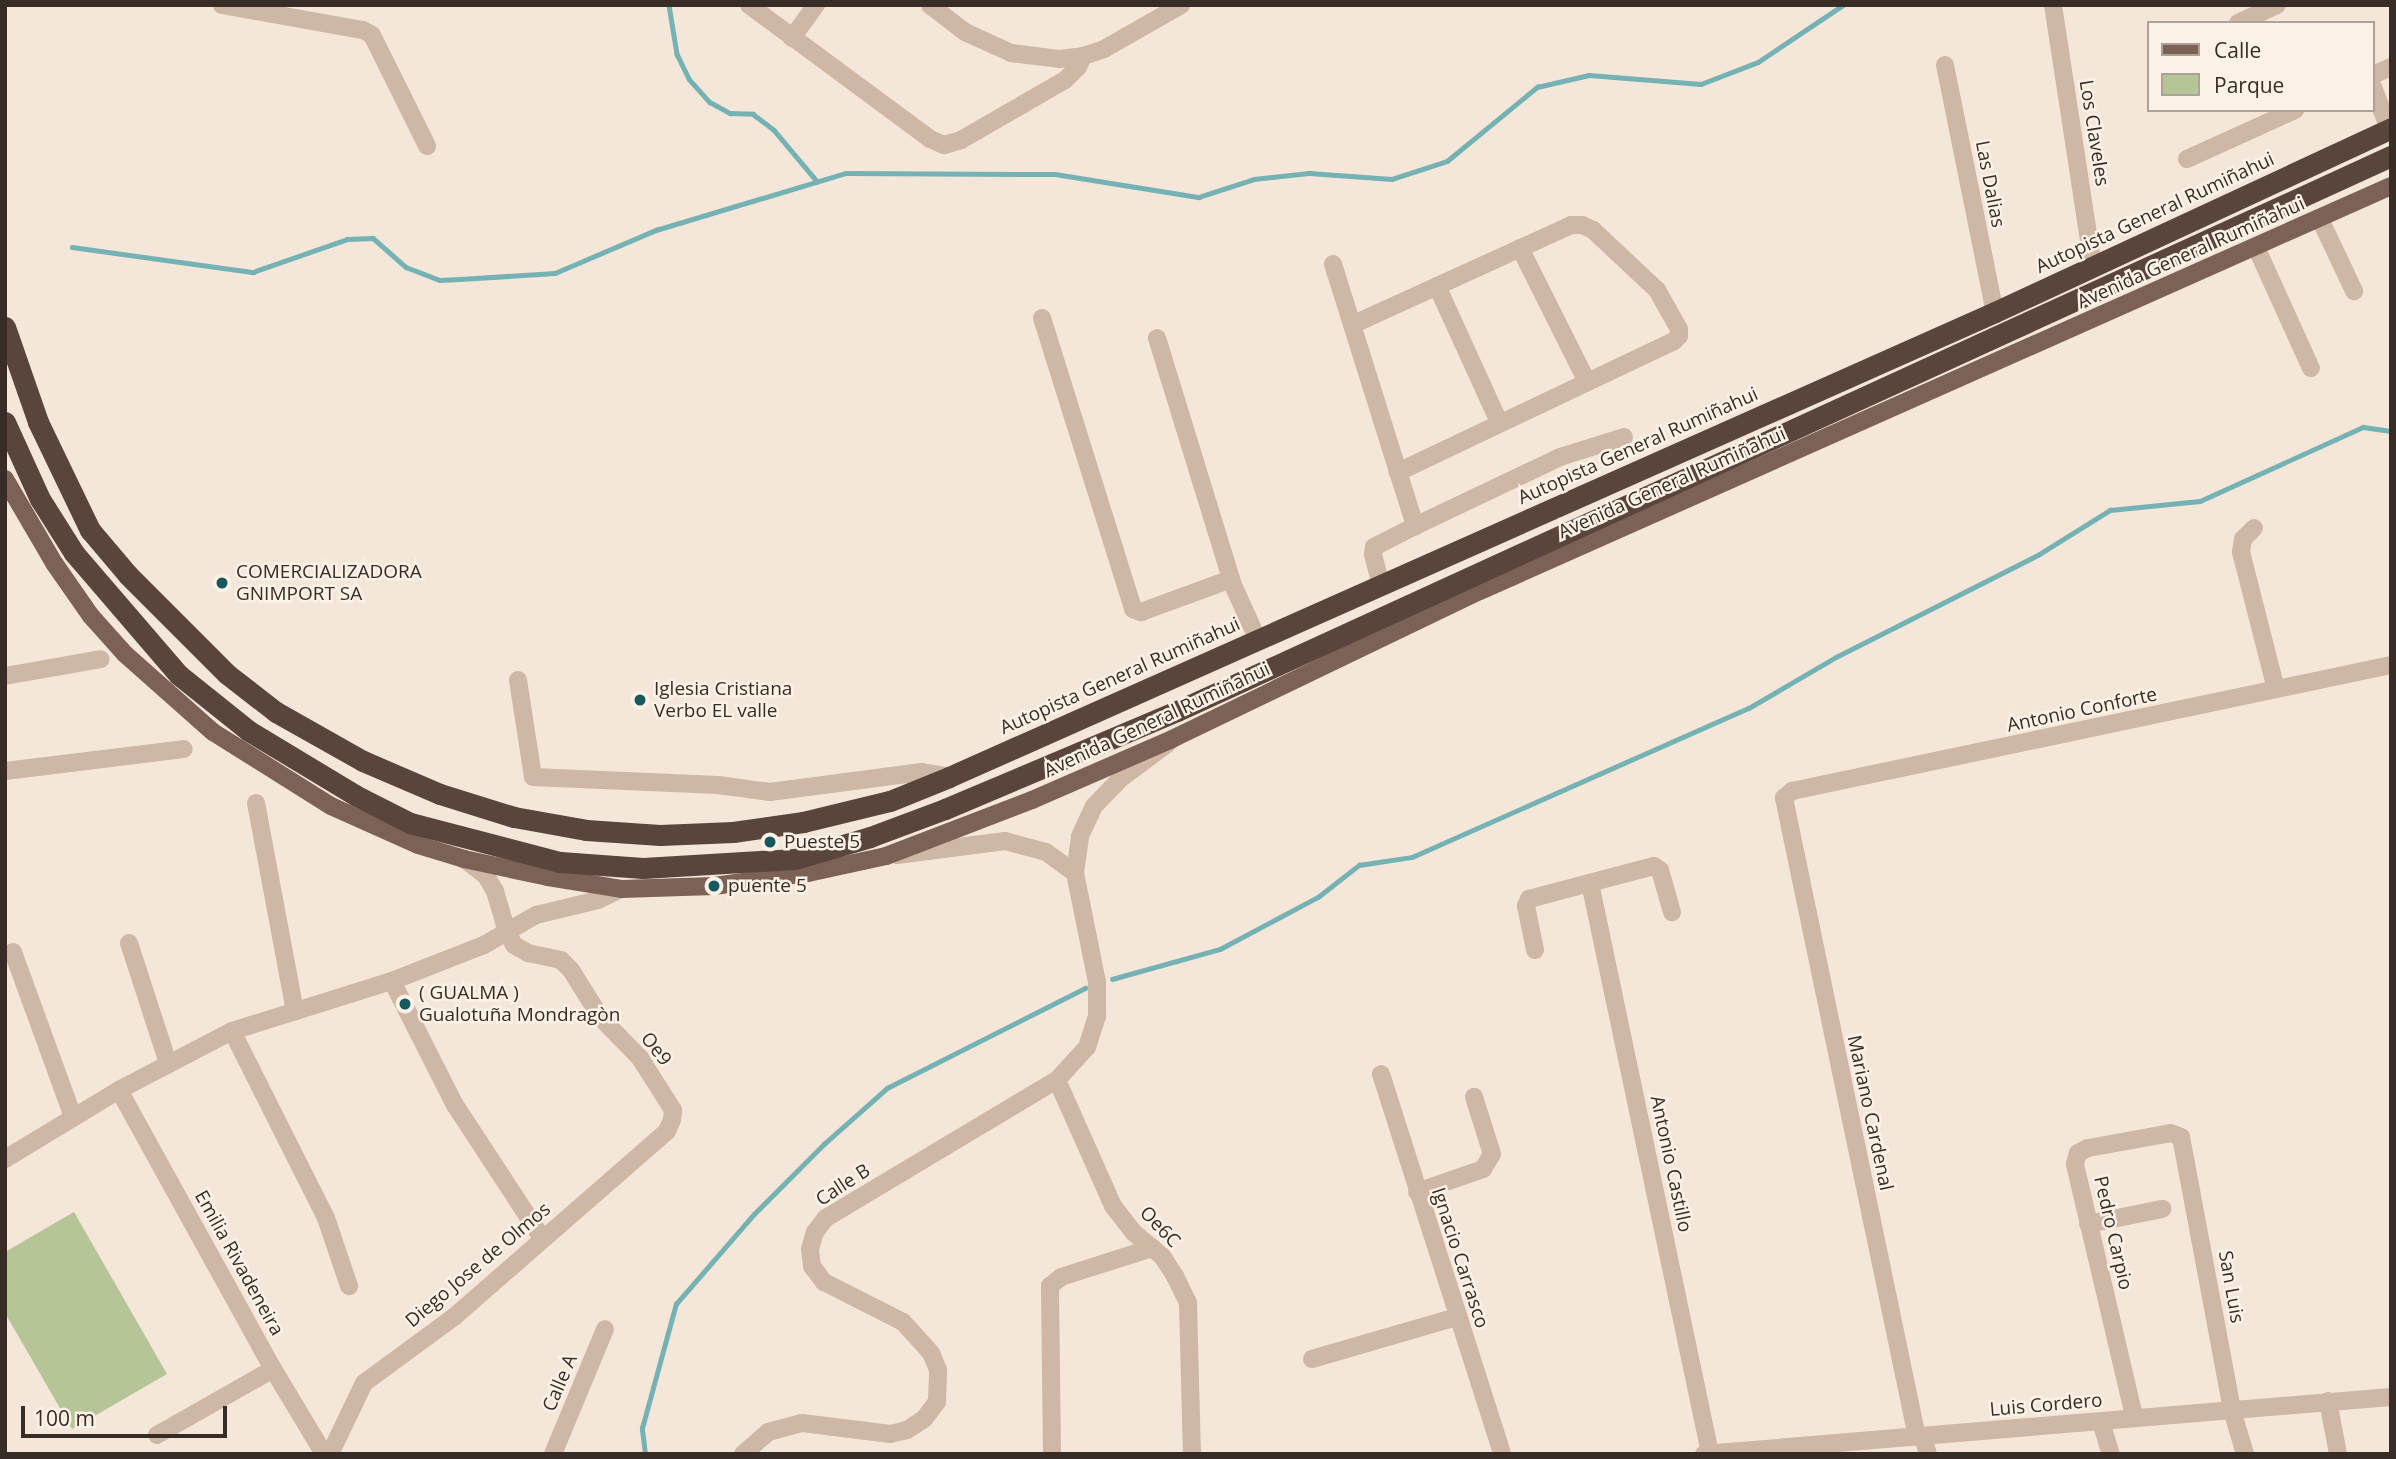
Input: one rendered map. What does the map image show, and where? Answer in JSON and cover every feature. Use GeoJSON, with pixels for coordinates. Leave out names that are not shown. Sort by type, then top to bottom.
{"type":"FeatureCollection","features":[{"type":"Feature","properties":{"kind":"highway","name":"Autopista General Rumiñahui"},"geometry":{"type":"LineString","coordinates":[[5,327],[37,422],[90,530],[128,575],[227,674],[276,712],[363,761],[440,794],[514,817],[586,830],[660,835],[733,832],[803,822],[890,801],[949,777],[1995,312],[2390,129]]}},
{"type":"Feature","properties":{"kind":"highway"},"geometry":{"type":"LineString","coordinates":[[5,422],[40,499],[74,554],[178,676],[249,731],[355,794],[410,823],[560,862],[643,868],[795,859],[870,837],[945,809],[1177,711],[2391,156]]}},
{"type":"Feature","properties":{"kind":"main road","name":"Avenida General Rumiñahui"},"geometry":{"type":"LineString","coordinates":[[5,479],[54,563],[91,616],[125,654],[177,703],[240,751],[331,806],[418,845],[464,859],[621,889],[714,886],[808,873],[886,856],[1032,800],[1172,739],[1480,591],[2391,186]]}},
{"type":"Feature","properties":{"kind":"street"},"geometry":{"type":"LineString","coordinates":[[222,5],[259,9],[363,30],[372,35],[427,146]]}},
{"type":"Feature","properties":{"kind":"street"},"geometry":{"type":"LineString","coordinates":[[749,5],[930,139],[944,145],[961,140],[1065,79],[1078,67],[1083,56]]}},
{"type":"Feature","properties":{"kind":"street"},"geometry":{"type":"LineString","coordinates":[[792,38],[816,5]]}},
{"type":"Feature","properties":{"kind":"street"},"geometry":{"type":"LineString","coordinates":[[930,5],[965,32],[1011,52],[1059,59],[1083,56],[1104,49],[1181,5]]}},
{"type":"Feature","properties":{"kind":"street","name":"Los Claveles"},"geometry":{"type":"LineString","coordinates":[[2053,5],[2093,267]]}},
{"type":"Feature","properties":{"kind":"street"},"geometry":{"type":"LineString","coordinates":[[2242,21],[2277,5]]}},
{"type":"Feature","properties":{"kind":"street","name":"Las Dalias"},"geometry":{"type":"LineString","coordinates":[[1945,65],[1995,312]]}},
{"type":"Feature","properties":{"kind":"street"},"geometry":{"type":"LineString","coordinates":[[2375,74],[2391,67]]}},
{"type":"Feature","properties":{"kind":"street"},"geometry":{"type":"LineString","coordinates":[[2375,93],[2390,129]]}},
{"type":"Feature","properties":{"kind":"street"},"geometry":{"type":"LineString","coordinates":[[2187,159],[2291,112]]}},
{"type":"Feature","properties":{"kind":"street"},"geometry":{"type":"LineString","coordinates":[[2320,219],[2354,291]]}},
{"type":"Feature","properties":{"kind":"street"},"geometry":{"type":"LineString","coordinates":[[1354,324],[1571,225],[1582,225],[1593,230],[1657,290],[1679,329],[1674,341],[1398,472]]}},
{"type":"Feature","properties":{"kind":"street"},"geometry":{"type":"LineString","coordinates":[[2256,247],[2311,368]]}},
{"type":"Feature","properties":{"kind":"street"},"geometry":{"type":"LineString","coordinates":[[1520,248],[1587,382]]}},
{"type":"Feature","properties":{"kind":"street"},"geometry":{"type":"LineString","coordinates":[[1334,264],[1415,526]]}},
{"type":"Feature","properties":{"kind":"street"},"geometry":{"type":"LineString","coordinates":[[1437,286],[1500,422]]}},
{"type":"Feature","properties":{"kind":"street"},"geometry":{"type":"LineString","coordinates":[[1042,318],[1133,609],[1141,612],[1231,579]]}},
{"type":"Feature","properties":{"kind":"street"},"geometry":{"type":"LineString","coordinates":[[1157,338],[1231,579],[1258,640]]}},
{"type":"Feature","properties":{"kind":"street"},"geometry":{"type":"LineString","coordinates":[[1381,585],[1373,555],[1374,547],[1560,457],[1624,437]]}},
{"type":"Feature","properties":{"kind":"street"},"geometry":{"type":"LineString","coordinates":[[2254,528],[2243,539],[2241,552],[2276,689]]}},
{"type":"Feature","properties":{"kind":"street"},"geometry":{"type":"LineString","coordinates":[[5,676],[101,659]]}},
{"type":"Feature","properties":{"kind":"street","name":"Antonio Conforte"},"geometry":{"type":"LineString","coordinates":[[1784,798],[1792,791],[2391,665]]}},
{"type":"Feature","properties":{"kind":"street"},"geometry":{"type":"LineString","coordinates":[[518,680],[533,777],[718,785],[771,792],[922,772],[949,777]]}},
{"type":"Feature","properties":{"kind":"street","name":"Calle B"},"geometry":{"type":"LineString","coordinates":[[743,1454],[768,1432],[802,1423],[890,1434],[907,1430],[924,1419],[937,1402],[939,1385],[931,1353],[903,1322],[824,1282],[812,1266],[810,1249],[815,1233],[826,1218],[1057,1080],[1087,1047],[1097,1016],[1097,982],[1075,873],[1080,836],[1094,806],[1120,779],[1160,751],[1172,739]]}},
{"type":"Feature","properties":{"kind":"street"},"geometry":{"type":"LineString","coordinates":[[5,771],[184,749]]}},
{"type":"Feature","properties":{"kind":"street","name":"Mariano Cardenal"},"geometry":{"type":"LineString","coordinates":[[1784,798],[1922,1442]]}},
{"type":"Feature","properties":{"kind":"street"},"geometry":{"type":"LineString","coordinates":[[256,803],[295,1011]]}},
{"type":"Feature","properties":{"kind":"street"},"geometry":{"type":"LineString","coordinates":[[886,856],[1005,841],[1046,852],[1075,873]]}},
{"type":"Feature","properties":{"kind":"street"},"geometry":{"type":"LineString","coordinates":[[464,859],[486,876],[495,891],[507,932]]}},
{"type":"Feature","properties":{"kind":"street"},"geometry":{"type":"LineString","coordinates":[[1535,950],[1526,906],[1529,899],[1654,866],[1660,870],[1671,912]]}},
{"type":"Feature","properties":{"kind":"street","name":"Antonio Castillo"},"geometry":{"type":"LineString","coordinates":[[1590,883],[1710,1453]]}},
{"type":"Feature","properties":{"kind":"street"},"geometry":{"type":"LineString","coordinates":[[5,1159],[119,1090],[232,1031],[392,981],[461,955],[536,915],[598,900],[621,889]]}},
{"type":"Feature","properties":{"kind":"street","name":"Oe9"},"geometry":{"type":"LineString","coordinates":[[507,932],[514,945],[528,953],[561,960],[571,970],[601,1018],[640,1058],[673,1110],[672,1120]]}},
{"type":"Feature","properties":{"kind":"street"},"geometry":{"type":"LineString","coordinates":[[129,943],[168,1063]]}},
{"type":"Feature","properties":{"kind":"street"},"geometry":{"type":"LineString","coordinates":[[13,952],[74,1116]]}},
{"type":"Feature","properties":{"kind":"street"},"geometry":{"type":"LineString","coordinates":[[392,981],[455,1105],[542,1238]]}},
{"type":"Feature","properties":{"kind":"street"},"geometry":{"type":"LineString","coordinates":[[232,1031],[326,1218],[349,1286]]}},
{"type":"Feature","properties":{"kind":"street","name":"Ignacio Carrasco"},"geometry":{"type":"LineString","coordinates":[[1381,1074],[1502,1454]]}},
{"type":"Feature","properties":{"kind":"street","name":"Oe6C"},"geometry":{"type":"LineString","coordinates":[[1057,1080],[1113,1206],[1133,1232],[1152,1248],[1175,1276],[1188,1303],[1192,1454]]}},
{"type":"Feature","properties":{"kind":"street","name":"Emilia Rivadeneira"},"geometry":{"type":"LineString","coordinates":[[119,1090],[273,1369],[324,1454]]}},
{"type":"Feature","properties":{"kind":"street"},"geometry":{"type":"LineString","coordinates":[[1417,1192],[1483,1169],[1492,1154],[1474,1097]]}},
{"type":"Feature","properties":{"kind":"street","name":"Diego Jose de Olmos"},"geometry":{"type":"LineString","coordinates":[[330,1454],[364,1383],[454,1317],[667,1130],[672,1120]]}},
{"type":"Feature","properties":{"kind":"street","name":"Pedro Carpio"},"geometry":{"type":"LineString","coordinates":[[2134,1416],[2075,1164],[2078,1153],[2088,1149],[2171,1133]]}},
{"type":"Feature","properties":{"kind":"street","name":"San Luis"},"geometry":{"type":"LineString","coordinates":[[2171,1133],[2181,1136],[2232,1409],[2245,1454]]}},
{"type":"Feature","properties":{"kind":"street"},"geometry":{"type":"LineString","coordinates":[[2088,1224],[2162,1209]]}},
{"type":"Feature","properties":{"kind":"street"},"geometry":{"type":"LineString","coordinates":[[1052,1454],[1050,1286],[1061,1277],[1152,1248]]}},
{"type":"Feature","properties":{"kind":"street"},"geometry":{"type":"LineString","coordinates":[[1311,1359],[1457,1317]]}},
{"type":"Feature","properties":{"kind":"street","name":"Calle A"},"geometry":{"type":"LineString","coordinates":[[553,1454],[606,1329]]}},
{"type":"Feature","properties":{"kind":"street"},"geometry":{"type":"LineString","coordinates":[[157,1434],[273,1369]]}},
{"type":"Feature","properties":{"kind":"street","name":"Luis Cordero"},"geometry":{"type":"LineString","coordinates":[[1704,1454],[1922,1442],[2134,1416],[2391,1397]]}},
{"type":"Feature","properties":{"kind":"street"},"geometry":{"type":"LineString","coordinates":[[2328,1401],[2338,1454]]}},
{"type":"Feature","properties":{"kind":"street"},"geometry":{"type":"LineString","coordinates":[[2101,1422],[2111,1454]]}},
{"type":"Feature","properties":{"kind":"green space"},"geometry":{"type":"Polygon","coordinates":[[[74,1212],[167,1374],[72,1429],[5,1313],[5,1252],[74,1212]]]}},
{"type":"Feature","properties":{"kind":"waterway"},"geometry":{"type":"LineString","coordinates":[[669,5],[677,54],[689,79],[710,102],[730,113],[753,114],[774,130],[817,181]]}},
{"type":"Feature","properties":{"kind":"waterway"},"geometry":{"type":"LineString","coordinates":[[72,247],[253,272],[347,239],[373,238],[406,267],[440,280],[460,279],[555,273],[656,230],[846,173],[1055,174],[1199,197],[1254,179],[1309,173],[1392,179],[1447,161],[1537,87],[1589,75],[1701,84],[1758,62],[1843,5]]}},
{"type":"Feature","properties":{"kind":"waterway"},"geometry":{"type":"LineString","coordinates":[[1112,979],[1220,949],[1318,897],[1359,865],[1412,857],[1749,708],[1836,657],[2038,555],[2110,510],[2200,501],[2363,427],[2391,431]]}},
{"type":"Feature","properties":{"kind":"waterway"},"geometry":{"type":"LineString","coordinates":[[645,1454],[642,1428],[676,1304],[754,1214],[824,1144],[887,1088],[1085,988]]}},
{"type":"Feature","properties":{"kind":"place","name":"COMERCIALIZADORA GNIMPORT SA"},"geometry":{"type":"Point","coordinates":[222,583]}},
{"type":"Feature","properties":{"kind":"place","name":"Iglesia Cristiana Verbo EL valle"},"geometry":{"type":"Point","coordinates":[640,700]}},
{"type":"Feature","properties":{"kind":"place","name":"Pueste 5"},"geometry":{"type":"Point","coordinates":[770,842]}},
{"type":"Feature","properties":{"kind":"place","name":"puente 5"},"geometry":{"type":"Point","coordinates":[714,886]}},
{"type":"Feature","properties":{"kind":"place","name":"( GUALMA ) Gualotuña Mondragòn"},"geometry":{"type":"Point","coordinates":[405,1004]}}]}
